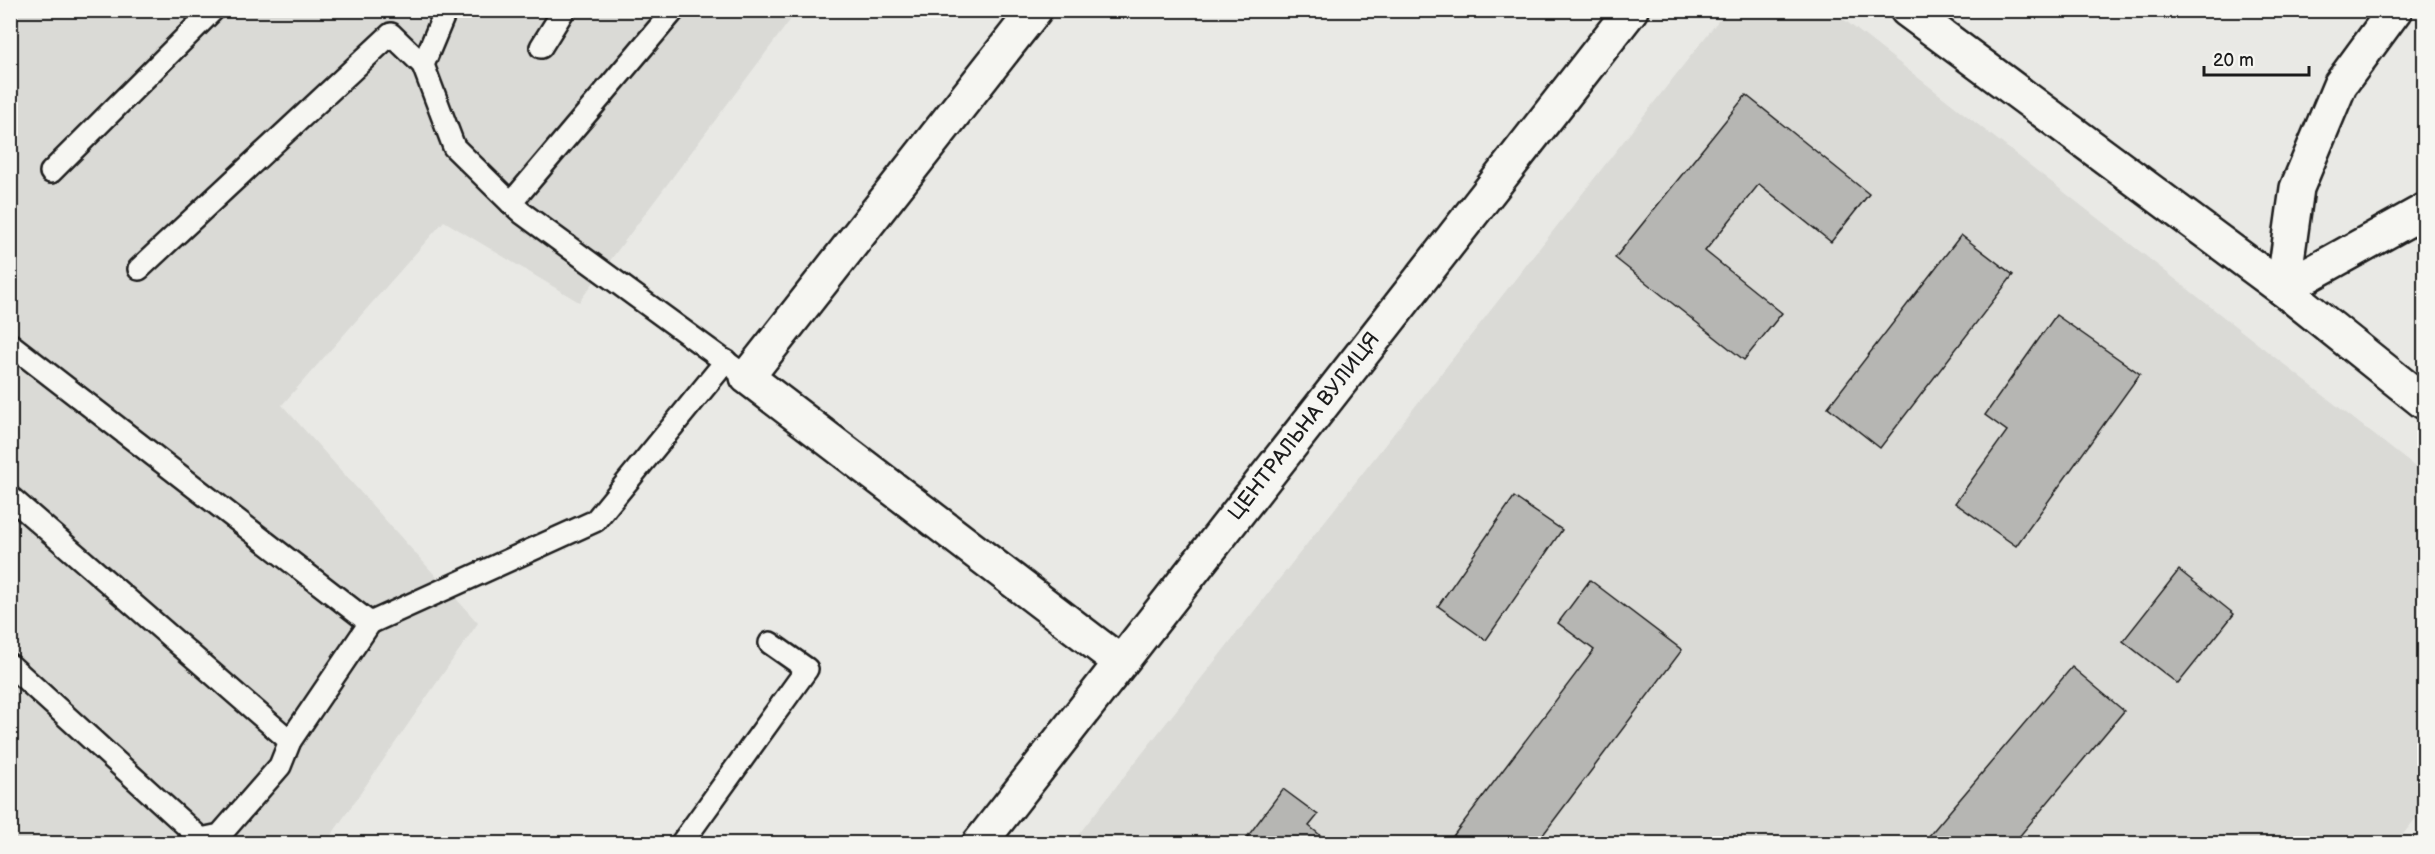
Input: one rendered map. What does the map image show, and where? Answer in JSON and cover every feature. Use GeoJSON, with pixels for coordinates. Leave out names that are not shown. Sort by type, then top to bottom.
{"type":"FeatureCollection","features":[{"type":"Feature","properties":{"kind":"street"},"geometry":{"type":"LineString","coordinates":[[1035,10],[737,369],[1120,662]]}},
{"type":"Feature","properties":{"kind":"street","name":"ЦЕНТРАЛЬНА ВУЛИЦЯ"},"geometry":{"type":"LineString","coordinates":[[979,843],[1631,10]]}},
{"type":"Feature","properties":{"kind":"street"},"geometry":{"type":"LineString","coordinates":[[1907,10],[2283,289],[2424,402]]}},
{"type":"Feature","properties":{"kind":"street"},"geometry":{"type":"LineString","coordinates":[[2283,289],[2297,188],[2340,85],[2395,10]]}},
{"type":"Feature","properties":{"kind":"street"},"geometry":{"type":"LineString","coordinates":[[2283,289],[2424,211]]}},
{"type":"Feature","properties":{"kind":"lane"},"geometry":{"type":"LineString","coordinates":[[51,172],[213,10]]}},
{"type":"Feature","properties":{"kind":"lane"},"geometry":{"type":"LineString","coordinates":[[423,65],[446,10]]}},
{"type":"Feature","properties":{"kind":"lane"},"geometry":{"type":"LineString","coordinates":[[541,47],[564,10]]}},
{"type":"Feature","properties":{"kind":"lane"},"geometry":{"type":"LineString","coordinates":[[511,203],[674,10]]}},
{"type":"Feature","properties":{"kind":"lane"},"geometry":{"type":"LineString","coordinates":[[10,665],[199,841],[220,835],[280,766],[290,741],[370,623],[595,521],[737,369],[511,203],[454,147],[423,65],[391,34],[139,269]]}},
{"type":"Feature","properties":{"kind":"lane"},"geometry":{"type":"LineString","coordinates":[[10,344],[370,623]]}},
{"type":"Feature","properties":{"kind":"lane"},"geometry":{"type":"LineString","coordinates":[[10,497],[290,741]]}},
{"type":"Feature","properties":{"kind":"lane"},"geometry":{"type":"LineString","coordinates":[[681,843],[807,669],[770,643]]}},
{"type":"Feature","properties":{"kind":"shaded area"},"geometry":{"type":"Polygon","coordinates":[[[10,11],[797,11],[579,302],[444,221],[282,405],[478,623],[326,843],[11,843],[10,11]]]}},
{"type":"Feature","properties":{"kind":"shaded area"},"geometry":{"type":"Polygon","coordinates":[[[1726,11],[1833,11],[2424,474],[2424,808],[2396,843],[1071,844],[1726,11]]]}},
{"type":"Feature","properties":{"kind":"building"},"geometry":{"type":"Polygon","coordinates":[[[1746,95],[1869,194],[1831,242],[1759,184],[1705,251],[1782,313],[1744,360],[1615,258],[1746,95]]]}},
{"type":"Feature","properties":{"kind":"building"},"geometry":{"type":"Polygon","coordinates":[[[1961,235],[2013,275],[1880,448],[1828,407],[1961,235]]]}},
{"type":"Feature","properties":{"kind":"building"},"geometry":{"type":"Polygon","coordinates":[[[2056,315],[2140,374],[2016,546],[1955,503],[2007,431],[1985,415],[2056,315]]]}},
{"type":"Feature","properties":{"kind":"building"},"geometry":{"type":"Polygon","coordinates":[[[1514,497],[1562,530],[1486,640],[1438,606],[1514,497]]]}},
{"type":"Feature","properties":{"kind":"building"},"geometry":{"type":"Polygon","coordinates":[[[2179,570],[2234,614],[2178,684],[2123,641],[2179,570]]]}},
{"type":"Feature","properties":{"kind":"building"},"geometry":{"type":"Polygon","coordinates":[[[1590,580],[1682,650],[1536,844],[1447,844],[1594,650],[1558,623],[1590,580]]]}},
{"type":"Feature","properties":{"kind":"building"},"geometry":{"type":"Polygon","coordinates":[[[2072,667],[2124,711],[2013,844],[1922,844],[2072,667]]]}},
{"type":"Feature","properties":{"kind":"building"},"geometry":{"type":"Polygon","coordinates":[[[1283,789],[1318,815],[1309,826],[1331,844],[1242,844],[1283,789]]]}}]}
